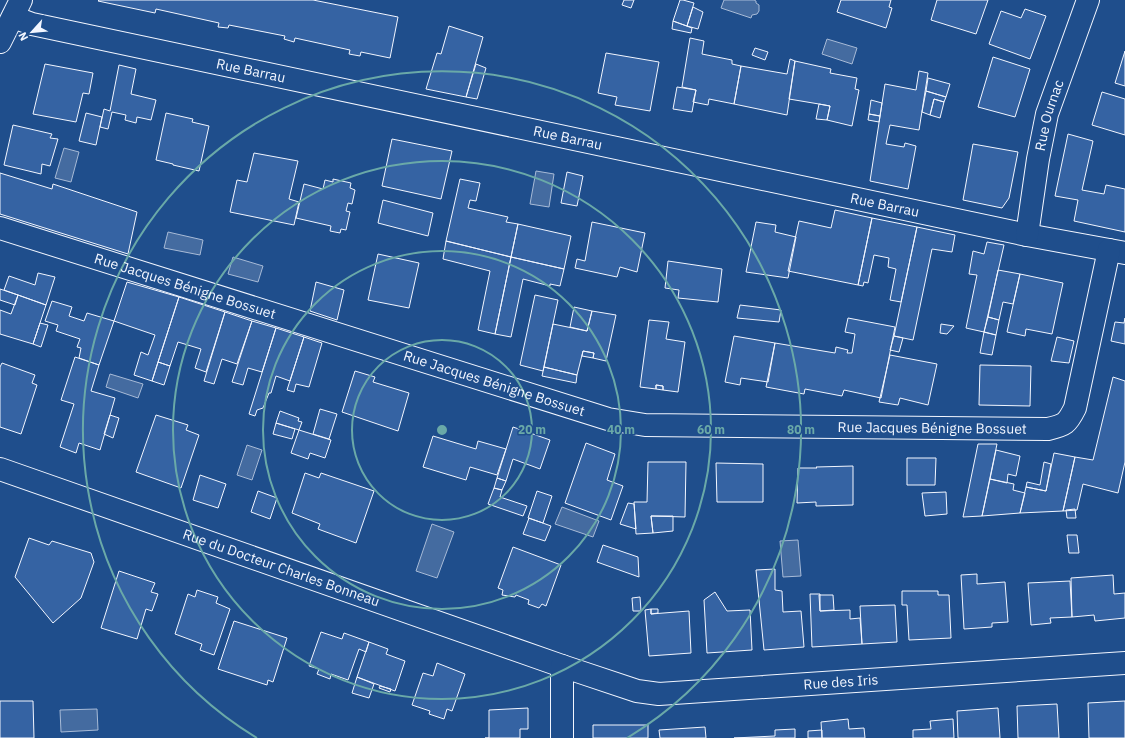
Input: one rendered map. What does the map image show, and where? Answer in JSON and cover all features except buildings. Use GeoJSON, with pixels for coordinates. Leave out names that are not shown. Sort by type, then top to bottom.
{"type":"FeatureCollection","features":[{"type":"Feature","properties":{"kind":"street","name":"Rue Ournac"},"geometry":{"type":"LineString","coordinates":[[1027,235],[1038,159],[1047,114],[1088,0]]}},
{"type":"Feature","properties":{"kind":"street","name":"Rue Barrau"},"geometry":{"type":"LineString","coordinates":[[17,8],[32,24],[1027,235],[1117,251]]}},
{"type":"Feature","properties":{"kind":"street"},"geometry":{"type":"LineString","coordinates":[[0,42],[17,8]]}},
{"type":"Feature","properties":{"kind":"street","name":"Rue Jacques Bénigne Bossuet"},"geometry":{"type":"LineString","coordinates":[[0,228],[608,419],[645,426],[1048,429],[1060,426],[1069,419],[1075,408],[1117,251]]}},
{"type":"Feature","properties":{"kind":"street","name":"Rue du Docteur Charles Bonneau"},"geometry":{"type":"LineString","coordinates":[[0,470],[562,666]]}},
{"type":"Feature","properties":{"kind":"street","name":"Rue des Iris"},"geometry":{"type":"LineString","coordinates":[[562,666],[637,691],[659,694],[1125,663]]}},
{"type":"Feature","properties":{"kind":"street"},"geometry":{"type":"LineString","coordinates":[[562,666],[562,738]]}},
{"type":"Feature","properties":{"kind":"water"},"geometry":{"type":"Polygon","coordinates":[[[724,0],[754,0],[759,5],[759,11],[757,14],[752,15],[751,18],[721,8],[724,0]]]}},
{"type":"Feature","properties":{"kind":"water"},"geometry":{"type":"Polygon","coordinates":[[[827,39],[857,48],[852,64],[822,54],[827,39]]]}},
{"type":"Feature","properties":{"kind":"water"},"geometry":{"type":"Polygon","coordinates":[[[64,148],[79,152],[71,182],[55,178],[64,148]]]}},
{"type":"Feature","properties":{"kind":"water"},"geometry":{"type":"Polygon","coordinates":[[[536,171],[554,174],[549,207],[530,204],[536,171]]]}},
{"type":"Feature","properties":{"kind":"water"},"geometry":{"type":"Polygon","coordinates":[[[168,232],[203,240],[200,255],[164,248],[168,232]]]}},
{"type":"Feature","properties":{"kind":"water"},"geometry":{"type":"Polygon","coordinates":[[[233,257],[263,266],[258,282],[228,274],[233,257]]]}},
{"type":"Feature","properties":{"kind":"water"},"geometry":{"type":"Polygon","coordinates":[[[110,374],[143,384],[138,398],[106,387],[110,374]]]}},
{"type":"Feature","properties":{"kind":"water"},"geometry":{"type":"Polygon","coordinates":[[[247,445],[262,450],[252,480],[237,475],[247,445]]]}},
{"type":"Feature","properties":{"kind":"water"},"geometry":{"type":"Polygon","coordinates":[[[562,507],[599,521],[593,537],[555,524],[562,507]]]}},
{"type":"Feature","properties":{"kind":"water"},"geometry":{"type":"Polygon","coordinates":[[[432,524],[454,532],[437,578],[416,571],[432,524]]]}},
{"type":"Feature","properties":{"kind":"water"},"geometry":{"type":"Polygon","coordinates":[[[798,540],[801,576],[783,577],[780,541],[798,540]]]}},
{"type":"Feature","properties":{"kind":"water"},"geometry":{"type":"Polygon","coordinates":[[[97,709],[98,730],[61,732],[60,710],[97,709]]]}}]}
